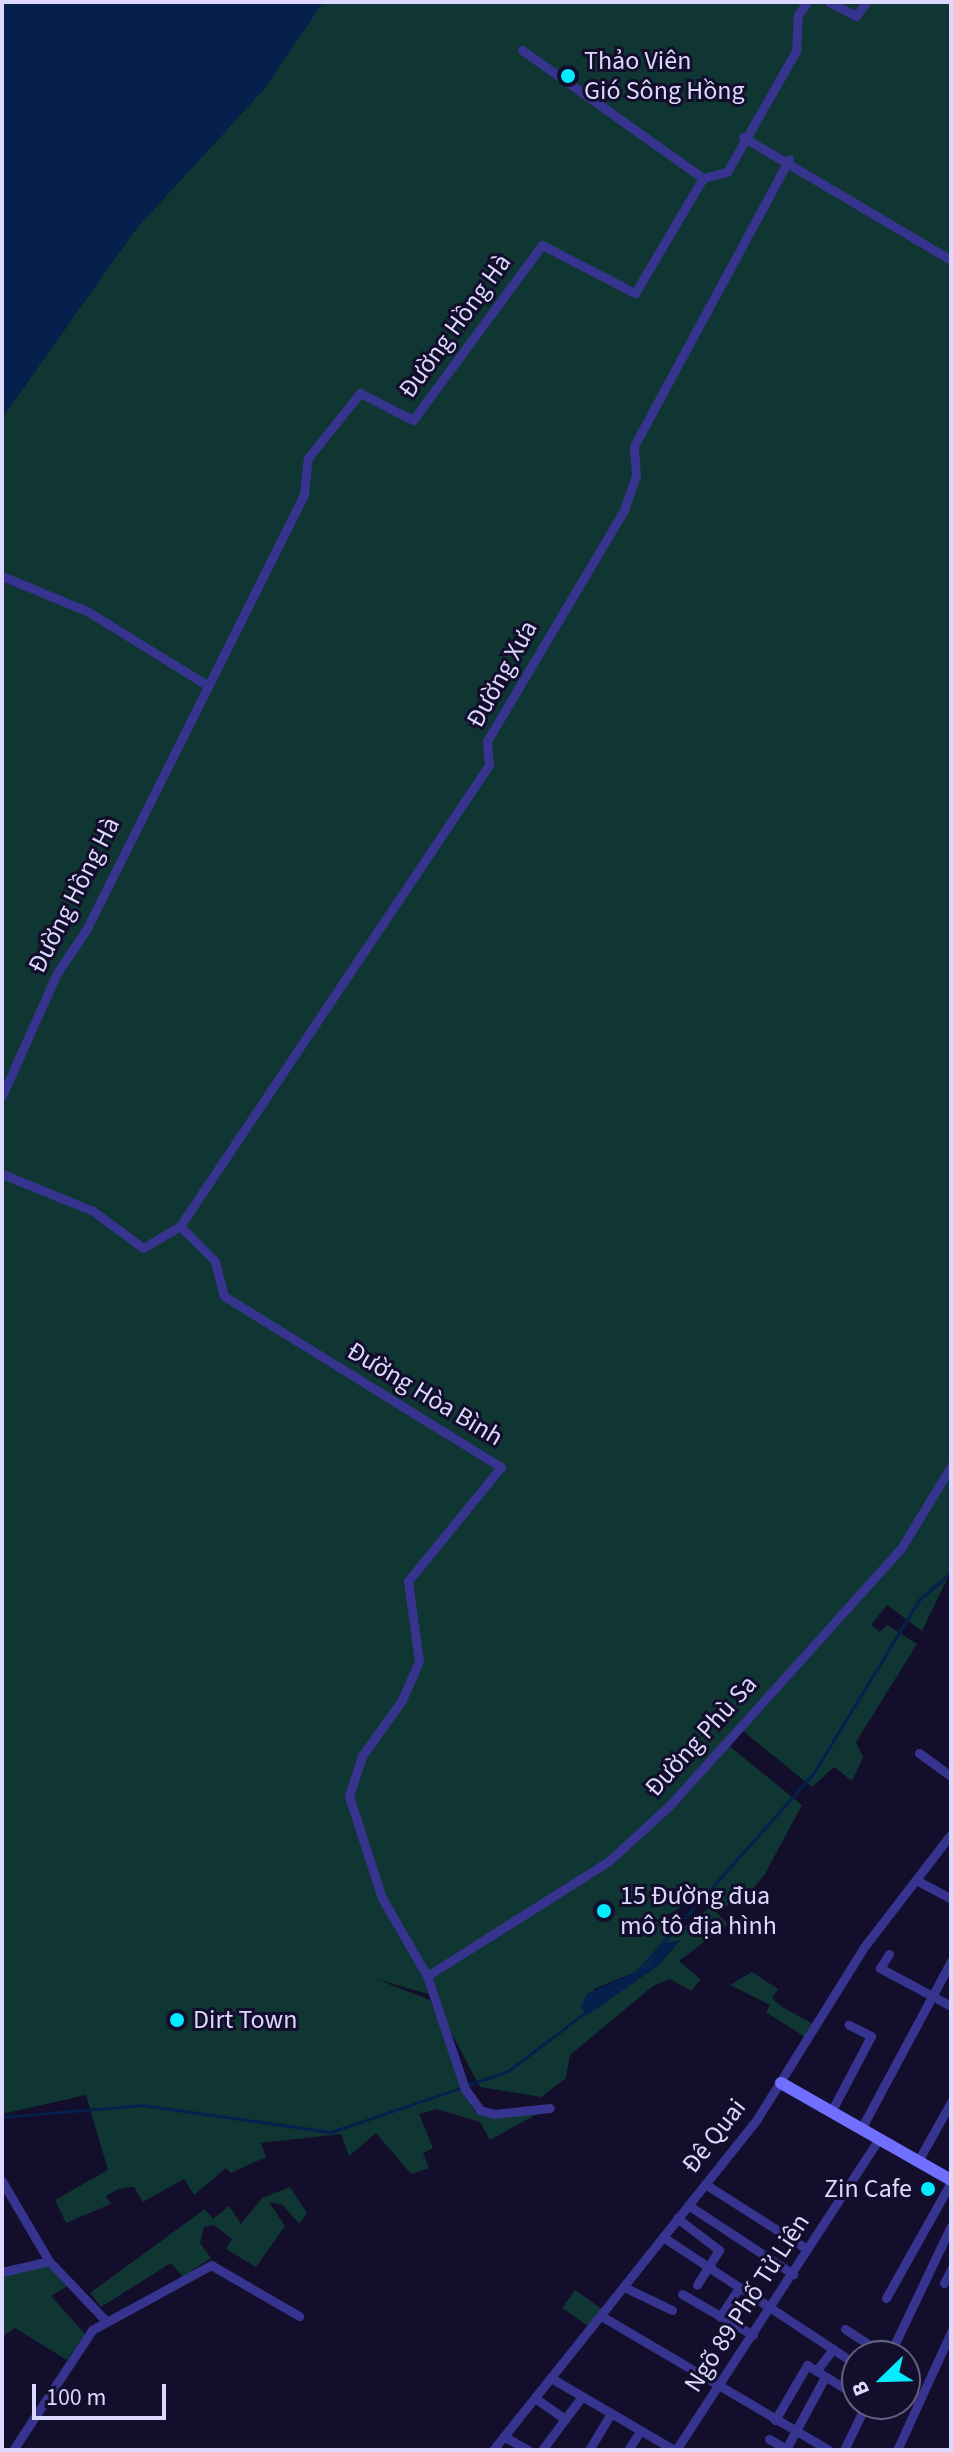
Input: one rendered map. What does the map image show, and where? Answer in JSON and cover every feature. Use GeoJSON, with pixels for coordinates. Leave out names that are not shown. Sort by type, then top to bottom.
{"type":"FeatureCollection","features":[{"type":"Feature","properties":{"kind":"street","name":"Đường Hồng Hà"},"geometry":{"type":"LineString","coordinates":[[2,1096],[57,973],[86,930],[304,494],[308,458],[360,393],[413,420],[542,245],[635,293],[703,178],[727,172],[743,137],[796,51],[798,15],[807,2]]}},
{"type":"Feature","properties":{"kind":"street"},"geometry":{"type":"LineString","coordinates":[[829,2],[856,16],[866,2]]}},
{"type":"Feature","properties":{"kind":"street"},"geometry":{"type":"LineString","coordinates":[[522,50],[703,178]]}},
{"type":"Feature","properties":{"kind":"street"},"geometry":{"type":"LineString","coordinates":[[743,137],[789,159],[951,260]]}},
{"type":"Feature","properties":{"kind":"street","name":"Đường Xưa"},"geometry":{"type":"LineString","coordinates":[[180,1226],[489,765],[487,741],[624,510],[636,480],[634,446],[789,159]]}},
{"type":"Feature","properties":{"kind":"street"},"geometry":{"type":"LineString","coordinates":[[2,576],[87,611],[207,685]]}},
{"type":"Feature","properties":{"kind":"street"},"geometry":{"type":"LineString","coordinates":[[2,1174],[93,1211],[143,1248],[180,1226]]}},
{"type":"Feature","properties":{"kind":"street","name":"Đường Hòa Bình"},"geometry":{"type":"LineString","coordinates":[[180,1226],[215,1261],[224,1296],[501,1467],[408,1581],[419,1661],[402,1700],[362,1756],[349,1796],[382,1898],[427,1976],[456,2068],[480,2110],[550,2108]]}},
{"type":"Feature","properties":{"kind":"street","name":"Đường Phù Sa"},"geometry":{"type":"LineString","coordinates":[[427,1976],[609,1861],[670,1805],[900,1550],[951,1466]]}},
{"type":"Feature","properties":{"kind":"street"},"geometry":{"type":"LineString","coordinates":[[919,1753],[951,1776]]}},
{"type":"Feature","properties":{"kind":"street","name":"Đê Quai"},"geometry":{"type":"LineString","coordinates":[[493,2450],[626,2288],[781,2083],[864,1947],[951,1835]]}},
{"type":"Feature","properties":{"kind":"street"},"geometry":{"type":"LineString","coordinates":[[916,1880],[951,1899]]}},
{"type":"Feature","properties":{"kind":"street"},"geometry":{"type":"LineString","coordinates":[[889,1954],[880,1968],[951,2006]]}},
{"type":"Feature","properties":{"kind":"street"},"geometry":{"type":"LineString","coordinates":[[861,2129],[951,1961]]}},
{"type":"Feature","properties":{"kind":"street"},"geometry":{"type":"LineString","coordinates":[[831,2112],[871,2036],[849,2025]]}},
{"type":"Feature","properties":{"kind":"street"},"geometry":{"type":"LineString","coordinates":[[781,2083],[951,2181],[886,2298]]}},
{"type":"Feature","properties":{"kind":"street"},"geometry":{"type":"LineString","coordinates":[[918,2161],[951,2102]]}},
{"type":"Feature","properties":{"kind":"street","name":"Ngõ 89 Phố Tử Liên"},"geometry":{"type":"LineString","coordinates":[[675,2450],[879,2139]]}},
{"type":"Feature","properties":{"kind":"street"},"geometry":{"type":"LineString","coordinates":[[2,2181],[49,2261],[106,2321]]}},
{"type":"Feature","properties":{"kind":"street"},"geometry":{"type":"LineString","coordinates":[[705,2184],[807,2249]]}},
{"type":"Feature","properties":{"kind":"street"},"geometry":{"type":"LineString","coordinates":[[688,2205],[793,2274]]}},
{"type":"Feature","properties":{"kind":"street"},"geometry":{"type":"LineString","coordinates":[[677,2218],[719,2250],[697,2285]]}},
{"type":"Feature","properties":{"kind":"street"},"geometry":{"type":"LineString","coordinates":[[897,2340],[951,2226]]}},
{"type":"Feature","properties":{"kind":"street"},"geometry":{"type":"LineString","coordinates":[[663,2237],[706,2269],[841,2354]]}},
{"type":"Feature","properties":{"kind":"street"},"geometry":{"type":"LineString","coordinates":[[2,2272],[49,2261]]}},
{"type":"Feature","properties":{"kind":"street"},"geometry":{"type":"LineString","coordinates":[[13,2450],[82,2342],[106,2321],[211,2265],[299,2316]]}},
{"type":"Feature","properties":{"kind":"street"},"geometry":{"type":"LineString","coordinates":[[944,2283],[951,2269]]}},
{"type":"Feature","properties":{"kind":"street"},"geometry":{"type":"LineString","coordinates":[[626,2288],[672,2310]]}},
{"type":"Feature","properties":{"kind":"street"},"geometry":{"type":"LineString","coordinates":[[720,2317],[738,2289]]}},
{"type":"Feature","properties":{"kind":"street"},"geometry":{"type":"LineString","coordinates":[[682,2294],[753,2335]]}},
{"type":"Feature","properties":{"kind":"street"},"geometry":{"type":"LineString","coordinates":[[603,2317],[829,2450]]}},
{"type":"Feature","properties":{"kind":"street"},"geometry":{"type":"LineString","coordinates":[[845,2329],[862,2340]]}},
{"type":"Feature","properties":{"kind":"street"},"geometry":{"type":"LineString","coordinates":[[897,2450],[951,2332]]}},
{"type":"Feature","properties":{"kind":"street"},"geometry":{"type":"LineString","coordinates":[[769,2439],[786,2449],[833,2349]]}},
{"type":"Feature","properties":{"kind":"street"},"geometry":{"type":"LineString","coordinates":[[775,2420],[807,2365],[841,2386]]}},
{"type":"Feature","properties":{"kind":"street"},"geometry":{"type":"LineString","coordinates":[[551,2378],[609,2417],[675,2450]]}},
{"type":"Feature","properties":{"kind":"street"},"geometry":{"type":"LineString","coordinates":[[535,2398],[565,2419]]}},
{"type":"Feature","properties":{"kind":"street"},"geometry":{"type":"LineString","coordinates":[[542,2450],[580,2399]]}},
{"type":"Feature","properties":{"kind":"street"},"geometry":{"type":"LineString","coordinates":[[589,2450],[609,2417]]}},
{"type":"Feature","properties":{"kind":"street"},"geometry":{"type":"LineString","coordinates":[[844,2450],[858,2420]]}},
{"type":"Feature","properties":{"kind":"street"},"geometry":{"type":"LineString","coordinates":[[628,2450],[639,2433]]}},
{"type":"Feature","properties":{"kind":"street"},"geometry":{"type":"LineString","coordinates":[[505,2437],[528,2450]]}},
{"type":"Feature","properties":{"kind":"green space"},"geometry":{"type":"Polygon","coordinates":[[[323,2],[951,2],[951,1571],[922,1631],[887,1605],[871,1625],[880,1632],[887,1625],[917,1644],[856,1742],[863,1757],[852,1781],[834,1767],[812,1787],[743,1731],[728,1745],[802,1805],[765,1874],[748,1895],[716,1912],[728,1924],[679,1961],[701,1980],[691,1991],[670,1979],[653,1986],[570,2055],[566,2078],[541,2097],[480,2087],[425,1983],[428,1994],[376,1979],[430,2000],[474,2111],[512,2117],[541,2112],[490,2140],[480,2122],[437,2109],[419,2114],[433,2148],[423,2153],[429,2168],[411,2174],[376,2133],[349,2156],[341,2134],[261,2143],[266,2157],[231,2173],[226,2168],[194,2195],[184,2179],[143,2202],[134,2187],[118,2189],[106,2196],[111,2204],[66,2223],[55,2200],[108,2170],[86,2095],[2,2114],[2,418],[135,230],[264,89],[323,2]],[[705,1894],[660,1919],[671,1937],[712,1906],[705,1894]],[[679,1941],[666,1943],[645,1968],[594,1989],[587,2015],[659,1965],[679,1941]]]}},
{"type":"Feature","properties":{"kind":"green space"},"geometry":{"type":"Polygon","coordinates":[[[752,1972],[778,1989],[772,1998],[782,2007],[813,2024],[805,2037],[766,2012],[770,2005],[730,1985],[752,1972]]]}},
{"type":"Feature","properties":{"kind":"green space"},"geometry":{"type":"Polygon","coordinates":[[[290,2187],[307,2213],[299,2224],[283,2205],[269,2202],[285,2226],[256,2267],[226,2249],[232,2239],[214,2225],[204,2227],[200,2243],[211,2258],[183,2277],[171,2263],[101,2307],[90,2293],[205,2209],[213,2219],[229,2206],[241,2224],[262,2198],[290,2187]]]}},
{"type":"Feature","properties":{"kind":"green space"},"geometry":{"type":"Polygon","coordinates":[[[48,2265],[69,2285],[51,2296],[85,2334],[67,2360],[15,2328],[2,2337],[2,2274],[48,2265]]]}},
{"type":"Feature","properties":{"kind":"green space"},"geometry":{"type":"Polygon","coordinates":[[[575,2290],[602,2309],[589,2327],[562,2308],[575,2290]]]}},
{"type":"Feature","properties":{"kind":"water"},"geometry":{"type":"Polygon","coordinates":[[[2,2],[323,2],[264,89],[135,230],[2,418],[2,2]]]}},
{"type":"Feature","properties":{"kind":"water"},"geometry":{"type":"Polygon","coordinates":[[[680,1940],[659,1965],[587,2015],[581,2007],[587,1994],[645,1968],[666,1943],[680,1940]]]}},
{"type":"Feature","properties":{"kind":"waterway"},"geometry":{"type":"LineString","coordinates":[[633,1976],[813,1774],[919,1600],[951,1572]]}},
{"type":"Feature","properties":{"kind":"waterway"},"geometry":{"type":"LineString","coordinates":[[467,2085],[508,2071],[586,2012]]}},
{"type":"Feature","properties":{"kind":"waterway"},"geometry":{"type":"LineString","coordinates":[[2,2117],[142,2105],[331,2132],[460,2088]]}},
{"type":"Feature","properties":{"kind":"place","name":"Thảo Viên Gió Sông Hồng"},"geometry":{"type":"Point","coordinates":[568,76]}},
{"type":"Feature","properties":{"kind":"place","name":"15 Đường đua mô tô địa hình"},"geometry":{"type":"Point","coordinates":[604,1911]}},
{"type":"Feature","properties":{"kind":"place","name":"Dirt Town"},"geometry":{"type":"Point","coordinates":[177,2020]}},
{"type":"Feature","properties":{"kind":"place","name":"Zin Cafe"},"geometry":{"type":"Point","coordinates":[928,2189]}}]}
